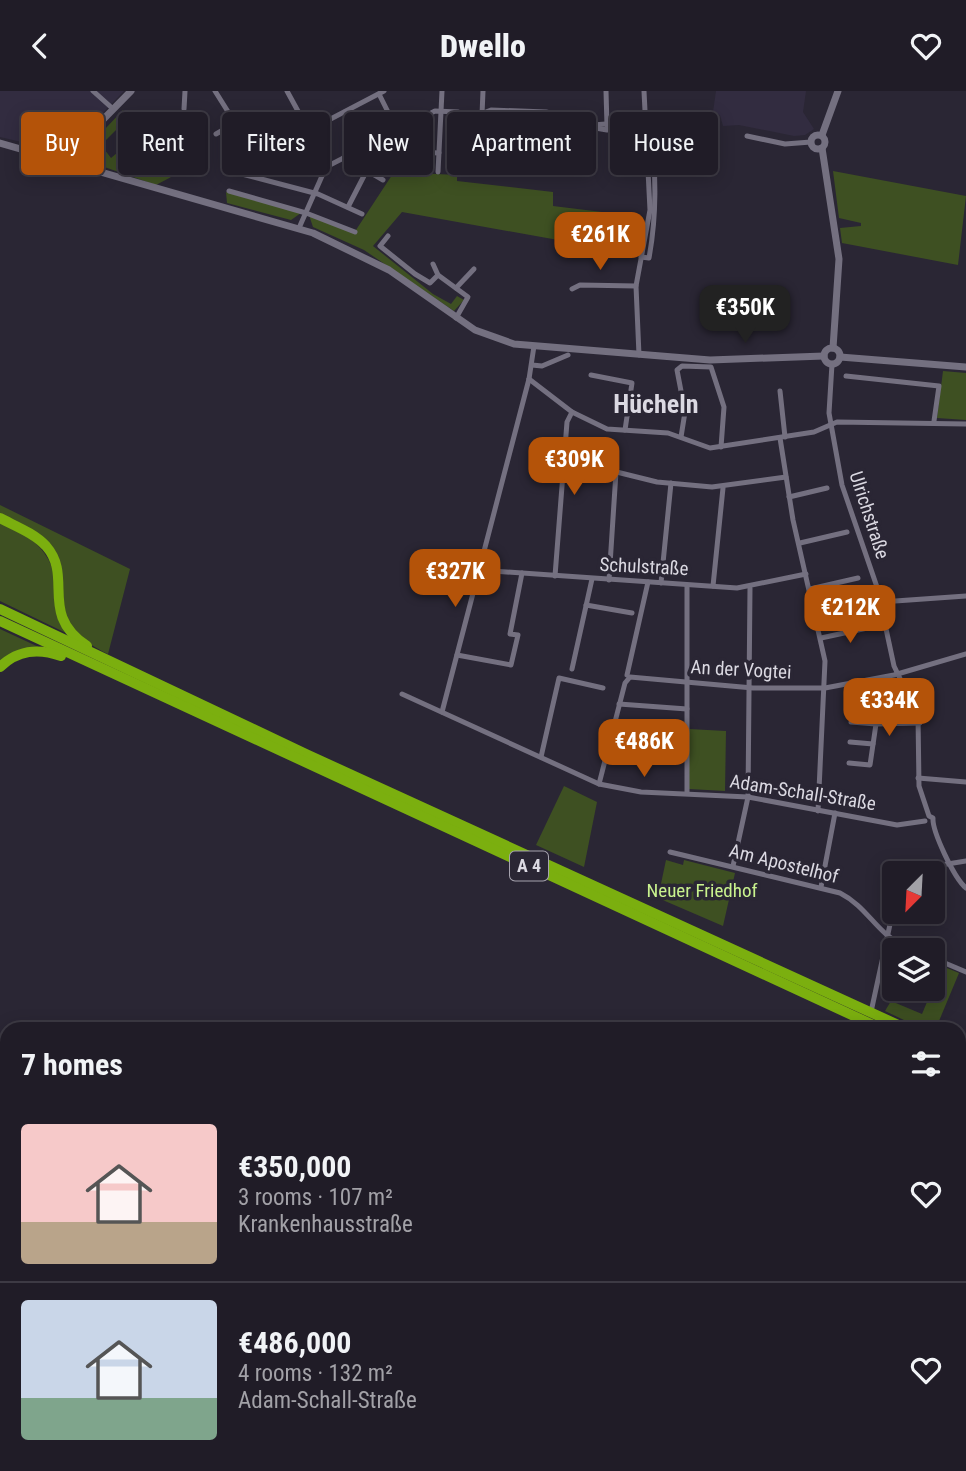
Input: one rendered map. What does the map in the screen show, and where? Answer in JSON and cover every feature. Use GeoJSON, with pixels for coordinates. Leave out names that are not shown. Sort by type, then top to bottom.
{"type":"FeatureCollection","features":[{"type":"Feature","properties":{"kind":"highway"},"geometry":{"type":"LineString","coordinates":[[0,518],[32,534],[47,546],[57,571],[58,601],[63,623],[77,639],[107,660]]}},
{"type":"Feature","properties":{"kind":"highway","name":"A 4"},"geometry":{"type":"LineString","coordinates":[[0,609],[872,1021]]}},
{"type":"Feature","properties":{"kind":"highway","name":"A 4"},"geometry":{"type":"LineString","coordinates":[[0,621],[91,666],[872,1021]]}},
{"type":"Feature","properties":{"kind":"highway"},"geometry":{"type":"LineString","coordinates":[[0,667],[16,655],[38,651],[91,666]]}},
{"type":"Feature","properties":{"kind":"street"},"geometry":{"type":"LineString","coordinates":[[93,91],[112,108]]}},
{"type":"Feature","properties":{"kind":"street"},"geometry":{"type":"LineString","coordinates":[[104,117],[131,91]]}},
{"type":"Feature","properties":{"kind":"street"},"geometry":{"type":"LineString","coordinates":[[184,109],[185,91]]}},
{"type":"Feature","properties":{"kind":"street"},"geometry":{"type":"LineString","coordinates":[[215,91],[228,112]]}},
{"type":"Feature","properties":{"kind":"street"},"geometry":{"type":"LineString","coordinates":[[287,91],[298,112]]}},
{"type":"Feature","properties":{"kind":"street"},"geometry":{"type":"LineString","coordinates":[[439,172],[443,91]]}},
{"type":"Feature","properties":{"kind":"street"},"geometry":{"type":"LineString","coordinates":[[482,112],[483,91]]}},
{"type":"Feature","properties":{"kind":"street"},"geometry":{"type":"LineString","coordinates":[[606,91],[607,127]]}},
{"type":"Feature","properties":{"kind":"street"},"geometry":{"type":"LineString","coordinates":[[644,112],[645,91]]}},
{"type":"Feature","properties":{"kind":"street"},"geometry":{"type":"LineString","coordinates":[[833,348],[839,259],[822,148],[825,141],[822,135],[838,91]]}},
{"type":"Feature","properties":{"kind":"street"},"geometry":{"type":"LineString","coordinates":[[362,214],[313,194],[237,170],[239,165],[381,92],[389,112]]}},
{"type":"Feature","properties":{"kind":"street"},"geometry":{"type":"LineString","coordinates":[[433,114],[441,110],[450,112]]}},
{"type":"Feature","properties":{"kind":"street"},"geometry":{"type":"LineString","coordinates":[[486,112],[546,112]]}},
{"type":"Feature","properties":{"kind":"street"},"geometry":{"type":"LineString","coordinates":[[596,126],[610,127]]}},
{"type":"Feature","properties":{"kind":"street"},"geometry":{"type":"LineString","coordinates":[[216,134],[222,131]]}},
{"type":"Feature","properties":{"kind":"street"},"geometry":{"type":"LineString","coordinates":[[810,142],[814,135],[822,135]]}},
{"type":"Feature","properties":{"kind":"street"},"geometry":{"type":"LineString","coordinates":[[747,137],[785,144],[810,142]]}},
{"type":"Feature","properties":{"kind":"street"},"geometry":{"type":"LineString","coordinates":[[810,142],[816,149],[822,148]]}},
{"type":"Feature","properties":{"kind":"street"},"geometry":{"type":"LineString","coordinates":[[0,143],[21,149]]}},
{"type":"Feature","properties":{"kind":"street"},"geometry":{"type":"LineString","coordinates":[[433,153],[439,153]]}},
{"type":"Feature","properties":{"kind":"street"},"geometry":{"type":"LineString","coordinates":[[299,228],[324,168],[344,157]]}},
{"type":"Feature","properties":{"kind":"street"},"geometry":{"type":"LineString","coordinates":[[104,172],[299,228],[333,241],[381,265],[456,319],[497,339],[534,346],[710,360],[824,356],[832,364],[840,357],[966,367]]}},
{"type":"Feature","properties":{"kind":"street"},"geometry":{"type":"LineString","coordinates":[[348,208],[364,175]]}},
{"type":"Feature","properties":{"kind":"street"},"geometry":{"type":"LineString","coordinates":[[375,175],[383,180]]}},
{"type":"Feature","properties":{"kind":"street"},"geometry":{"type":"LineString","coordinates":[[639,355],[636,286],[650,211],[649,175]]}},
{"type":"Feature","properties":{"kind":"street"},"geometry":{"type":"LineString","coordinates":[[229,191],[306,213],[355,232]]}},
{"type":"Feature","properties":{"kind":"street"},"geometry":{"type":"LineString","coordinates":[[388,236],[380,246],[415,274],[430,282],[438,275]]}},
{"type":"Feature","properties":{"kind":"street"},"geometry":{"type":"LineString","coordinates":[[433,264],[438,275],[468,297],[456,319]]}},
{"type":"Feature","properties":{"kind":"street"},"geometry":{"type":"LineString","coordinates":[[456,288],[474,268]]}},
{"type":"Feature","properties":{"kind":"street"},"geometry":{"type":"LineString","coordinates":[[572,289],[580,285],[636,286]]}},
{"type":"Feature","properties":{"kind":"street"},"geometry":{"type":"LineString","coordinates":[[442,712],[529,379],[534,346]]}},
{"type":"Feature","properties":{"kind":"street"},"geometry":{"type":"LineString","coordinates":[[824,356],[825,351],[833,348],[838,350],[840,357]]}},
{"type":"Feature","properties":{"kind":"street"},"geometry":{"type":"LineString","coordinates":[[532,365],[542,366],[568,355]]}},
{"type":"Feature","properties":{"kind":"street","name":"Ulrichstraße"},"geometry":{"type":"LineString","coordinates":[[832,364],[830,425],[842,485],[881,601],[898,674],[920,723],[918,778],[929,815],[933,818],[932,824]]}},
{"type":"Feature","properties":{"kind":"street"},"geometry":{"type":"LineString","coordinates":[[681,437],[685,412],[676,372],[682,366],[711,367],[715,372],[724,407],[720,447]]}},
{"type":"Feature","properties":{"kind":"street"},"geometry":{"type":"LineString","coordinates":[[592,376],[630,382],[634,386],[625,430]]}},
{"type":"Feature","properties":{"kind":"street"},"geometry":{"type":"LineString","coordinates":[[846,376],[939,386],[933,421]]}},
{"type":"Feature","properties":{"kind":"street"},"geometry":{"type":"LineString","coordinates":[[529,379],[572,412],[607,429],[681,437],[710,448],[783,437],[837,422],[933,421],[966,424]]}},
{"type":"Feature","properties":{"kind":"street"},"geometry":{"type":"LineString","coordinates":[[780,391],[789,497],[821,638],[825,688],[818,811]]}},
{"type":"Feature","properties":{"kind":"street"},"geometry":{"type":"LineString","coordinates":[[555,576],[567,422],[572,412]]}},
{"type":"Feature","properties":{"kind":"street"},"geometry":{"type":"LineString","coordinates":[[564,459],[671,483],[723,488],[786,477]]}},
{"type":"Feature","properties":{"kind":"street"},"geometry":{"type":"LineString","coordinates":[[609,580],[616,471]]}},
{"type":"Feature","properties":{"kind":"street"},"geometry":{"type":"LineString","coordinates":[[661,583],[671,483]]}},
{"type":"Feature","properties":{"kind":"street"},"geometry":{"type":"LineString","coordinates":[[713,586],[723,488]]}},
{"type":"Feature","properties":{"kind":"street"},"geometry":{"type":"LineString","coordinates":[[789,497],[827,488]]}},
{"type":"Feature","properties":{"kind":"street"},"geometry":{"type":"LineString","coordinates":[[800,543],[847,532]]}},
{"type":"Feature","properties":{"kind":"street","name":"Schulstraße"},"geometry":{"type":"LineString","coordinates":[[478,570],[750,587],[806,574]]}},
{"type":"Feature","properties":{"kind":"street"},"geometry":{"type":"LineString","coordinates":[[457,655],[511,666],[517,635],[510,633],[522,573]]}},
{"type":"Feature","properties":{"kind":"street"},"geometry":{"type":"LineString","coordinates":[[810,589],[858,578]]}},
{"type":"Feature","properties":{"kind":"street"},"geometry":{"type":"LineString","coordinates":[[572,669],[592,579]]}},
{"type":"Feature","properties":{"kind":"street"},"geometry":{"type":"LineString","coordinates":[[627,675],[649,582]]}},
{"type":"Feature","properties":{"kind":"street"},"geometry":{"type":"LineString","coordinates":[[687,585],[687,792]]}},
{"type":"Feature","properties":{"kind":"street"},"geometry":{"type":"LineString","coordinates":[[733,866],[748,797],[750,587]]}},
{"type":"Feature","properties":{"kind":"street"},"geometry":{"type":"LineString","coordinates":[[881,601],[966,596]]}},
{"type":"Feature","properties":{"kind":"street"},"geometry":{"type":"LineString","coordinates":[[586,605],[632,613]]}},
{"type":"Feature","properties":{"kind":"street"},"geometry":{"type":"LineString","coordinates":[[821,638],[872,627]]}},
{"type":"Feature","properties":{"kind":"street","name":"An der Vogtei"},"geometry":{"type":"LineString","coordinates":[[599,784],[619,703],[625,683],[630,677],[749,686],[825,688],[898,674],[966,654]]}},
{"type":"Feature","properties":{"kind":"street"},"geometry":{"type":"LineString","coordinates":[[541,757],[559,678],[603,688]]}},
{"type":"Feature","properties":{"kind":"street","name":"Adam-Schall-Straße"},"geometry":{"type":"LineString","coordinates":[[402,694],[599,784],[641,792],[687,792],[748,797],[897,825],[925,821]]}},
{"type":"Feature","properties":{"kind":"street"},"geometry":{"type":"LineString","coordinates":[[619,703],[687,709]]}},
{"type":"Feature","properties":{"kind":"street"},"geometry":{"type":"LineString","coordinates":[[851,722],[920,723]]}},
{"type":"Feature","properties":{"kind":"street"},"geometry":{"type":"LineString","coordinates":[[614,723],[646,728]]}},
{"type":"Feature","properties":{"kind":"street"},"geometry":{"type":"LineString","coordinates":[[849,764],[870,765],[876,724]]}},
{"type":"Feature","properties":{"kind":"street"},"geometry":{"type":"LineString","coordinates":[[850,742],[873,744]]}},
{"type":"Feature","properties":{"kind":"street"},"geometry":{"type":"LineString","coordinates":[[610,744],[654,752]]}},
{"type":"Feature","properties":{"kind":"street"},"geometry":{"type":"LineString","coordinates":[[918,778],[966,782]]}},
{"type":"Feature","properties":{"kind":"street"},"geometry":{"type":"LineString","coordinates":[[821,887],[835,813]]}},
{"type":"Feature","properties":{"kind":"street"},"geometry":{"type":"LineString","coordinates":[[929,815],[925,821],[932,824],[940,837],[947,863],[966,888]]}},
{"type":"Feature","properties":{"kind":"street","name":"Am Apostelhof"},"geometry":{"type":"LineString","coordinates":[[670,852],[821,887],[856,903],[890,938]]}},
{"type":"Feature","properties":{"kind":"street"},"geometry":{"type":"LineString","coordinates":[[947,863],[966,861]]}},
{"type":"Feature","properties":{"kind":"street"},"geometry":{"type":"LineString","coordinates":[[872,1021],[889,924]]}},
{"type":"Feature","properties":{"kind":"street"},"geometry":{"type":"LineString","coordinates":[[945,963],[966,972]]}},
{"type":"Feature","properties":{"kind":"shaded area"},"geometry":{"type":"Polygon","coordinates":[[[0,91],[124,91],[104,112],[21,112],[21,142],[0,137],[0,91]]]}},
{"type":"Feature","properties":{"kind":"shaded area"},"geometry":{"type":"Polygon","coordinates":[[[716,91],[806,91],[803,112],[814,129],[805,135],[794,136],[739,125],[723,126],[718,112],[713,112],[716,91]]]}},
{"type":"Feature","properties":{"kind":"green space"},"geometry":{"type":"Polygon","coordinates":[[[118,115],[118,128],[104,142],[104,130],[118,115]]]}},
{"type":"Feature","properties":{"kind":"green space"},"geometry":{"type":"Polygon","coordinates":[[[104,149],[111,158],[118,152],[118,172],[104,167],[104,149]]]}},
{"type":"Feature","properties":{"kind":"green space"},"geometry":{"type":"Polygon","coordinates":[[[833,171],[966,196],[958,265],[842,243],[840,228],[861,226],[861,223],[839,218],[833,171]]]}},
{"type":"Feature","properties":{"kind":"green space"},"geometry":{"type":"Polygon","coordinates":[[[127,175],[175,175],[156,185],[127,175]]]}},
{"type":"Feature","properties":{"kind":"green space"},"geometry":{"type":"Polygon","coordinates":[[[392,175],[457,175],[457,181],[553,192],[553,206],[643,217],[636,254],[402,212],[373,246],[433,294],[451,304],[457,296],[464,300],[454,311],[364,250],[313,227],[309,215],[354,233],[392,175]]]}},
{"type":"Feature","properties":{"kind":"green space"},"geometry":{"type":"Polygon","coordinates":[[[226,192],[301,213],[291,220],[227,203],[226,192]]]}},
{"type":"Feature","properties":{"kind":"green space"},"geometry":{"type":"Polygon","coordinates":[[[943,371],[966,373],[966,420],[937,418],[943,371]]]}},
{"type":"Feature","properties":{"kind":"green space"},"geometry":{"type":"Polygon","coordinates":[[[0,505],[130,569],[108,654],[91,645],[71,626],[62,604],[57,558],[0,515],[0,505]]]}},
{"type":"Feature","properties":{"kind":"green space"},"geometry":{"type":"Polygon","coordinates":[[[0,520],[20,531],[44,553],[55,578],[66,633],[0,601],[0,520]]]}},
{"type":"Feature","properties":{"kind":"green space"},"geometry":{"type":"Polygon","coordinates":[[[0,629],[43,649],[0,664],[0,629]]]}},
{"type":"Feature","properties":{"kind":"green space"},"geometry":{"type":"Polygon","coordinates":[[[689,729],[726,731],[725,791],[689,789],[689,729]]]}},
{"type":"Feature","properties":{"kind":"green space"},"geometry":{"type":"Polygon","coordinates":[[[564,786],[597,802],[584,867],[536,845],[564,786]]]}},
{"type":"Feature","properties":{"kind":"green space","name":"Neuer Friedhof"},"geometry":{"type":"Polygon","coordinates":[[[666,860],[683,865],[684,860],[735,873],[723,926],[658,898],[666,860]]]}},
{"type":"Feature","properties":{"kind":"green space"},"geometry":{"type":"Polygon","coordinates":[[[945,967],[959,973],[939,1021],[941,1022],[908,1022],[885,1011],[891,1001],[922,1014],[927,1001],[945,1001],[945,967]]]}},
{"type":"Feature","properties":{"kind":"district","name":"Hücheln"},"geometry":{"type":"Point","coordinates":[656,404]}}]}
